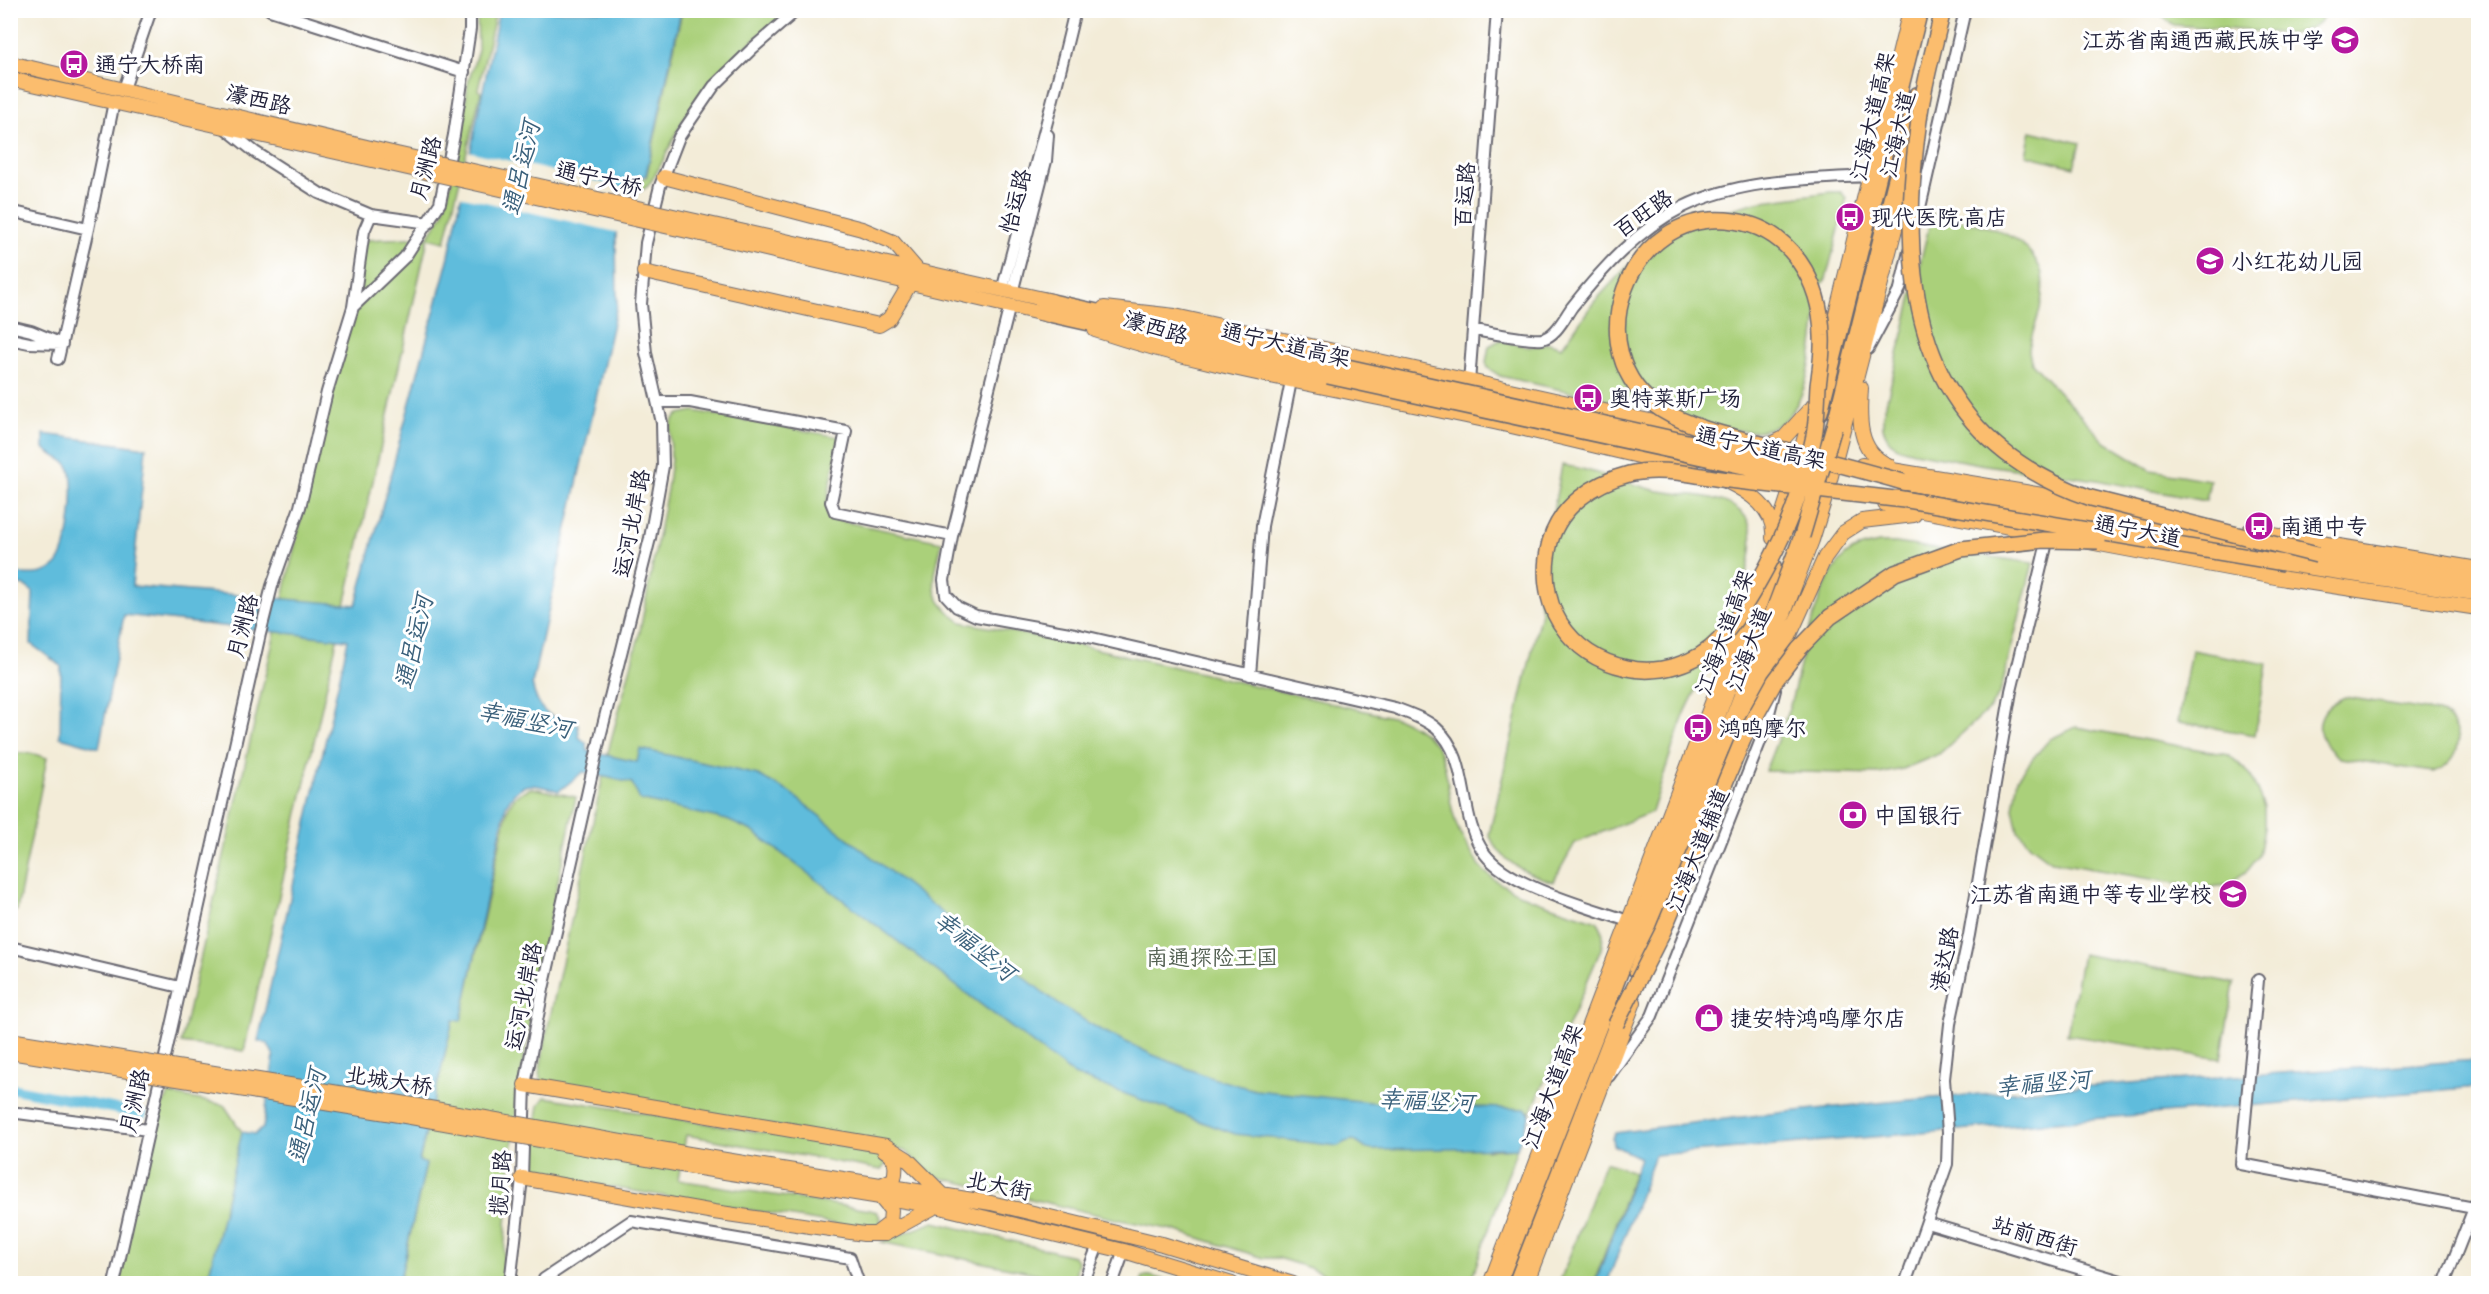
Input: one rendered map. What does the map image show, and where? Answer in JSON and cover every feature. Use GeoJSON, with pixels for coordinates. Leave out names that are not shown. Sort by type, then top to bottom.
{"type":"FeatureCollection","features":[{"type":"Feature","properties":{"kind":"highway","name":"江海大道高架"},"geometry":{"type":"LineString","coordinates":[[1498,1284],[1663,863],[1788,524],[1815,434],[1920,10]]}},
{"type":"Feature","properties":{"kind":"highway","name":"江海大道高架"},"geometry":{"type":"LineString","coordinates":[[1516,1284],[1802,536],[1840,404],[1892,199],[1936,10]]}},
{"type":"Feature","properties":{"kind":"highway"},"geometry":{"type":"LineString","coordinates":[[1943,10],[1920,112],[1911,202],[1911,257],[1917,298],[1932,352],[1946,386],[1973,424],[1998,449],[2039,477],[2065,489],[2091,498],[2317,555]]}},
{"type":"Feature","properties":{"kind":"highway"},"geometry":{"type":"LineString","coordinates":[[1815,434],[1822,335],[1816,292],[1810,275],[1789,248],[1758,228],[1731,220],[1705,221],[1684,226],[1666,235],[1652,246],[1640,260],[1623,289],[1617,320],[1623,361],[1644,394],[1659,408],[1686,422],[1730,436],[1908,478]]}},
{"type":"Feature","properties":{"kind":"highway","name":"通宁大道高架"},"geometry":{"type":"LineString","coordinates":[[1042,306],[1904,500],[2478,593]]}},
{"type":"Feature","properties":{"kind":"highway","name":"通宁大道高架"},"geometry":{"type":"LineString","coordinates":[[1329,369],[1836,472],[1908,478],[2317,555],[2478,580]]}},
{"type":"Feature","properties":{"kind":"highway"},"geometry":{"type":"LineString","coordinates":[[1788,524],[1737,617],[1718,643],[1681,665],[1662,670],[1636,670],[1611,665],[1593,657],[1575,642],[1553,610],[1547,587],[1546,570],[1552,536],[1560,519],[1576,501],[1590,490],[1630,474],[1666,471],[1904,500]]}},
{"type":"Feature","properties":{"kind":"highway"},"geometry":{"type":"LineString","coordinates":[[1616,1024],[1663,931],[1744,737],[1774,681],[1799,649],[1830,617],[1857,597],[1895,573],[1961,549],[2015,542],[2080,540],[2206,558],[2284,563]]}},
{"type":"Feature","properties":{"kind":"main road","name":"江海大道"},"geometry":{"type":"LineString","coordinates":[[1490,1284],[1772,544],[1791,488],[1871,176],[1910,10]]}},
{"type":"Feature","properties":{"kind":"main road","name":"江海大道"},"geometry":{"type":"LineString","coordinates":[[1526,1284],[1786,608],[1826,495],[1862,360],[1948,10]]}},
{"type":"Feature","properties":{"kind":"main road","name":"濠西路"},"geometry":{"type":"LineString","coordinates":[[10,63],[124,89],[391,158]]}},
{"type":"Feature","properties":{"kind":"main road","name":"濠西路"},"geometry":{"type":"LineString","coordinates":[[10,79],[222,126],[391,158]]}},
{"type":"Feature","properties":{"kind":"main road","name":"通宁大桥"},"geometry":{"type":"LineString","coordinates":[[391,158],[725,233]]}},
{"type":"Feature","properties":{"kind":"main road"},"geometry":{"type":"LineString","coordinates":[[644,272],[879,325],[889,319],[915,277],[893,242],[862,229],[664,177]]}},
{"type":"Feature","properties":{"kind":"main road","name":"濠西路"},"geometry":{"type":"LineString","coordinates":[[725,233],[1008,296],[1042,306],[1154,350],[1466,416],[1708,472],[1791,488]]}},
{"type":"Feature","properties":{"kind":"main road","name":"濠西路"},"geometry":{"type":"LineString","coordinates":[[1042,306],[1175,316],[1469,383],[1800,453]]}},
{"type":"Feature","properties":{"kind":"main road"},"geometry":{"type":"LineString","coordinates":[[1862,360],[1860,411],[1864,441],[1872,456],[1908,478]]}},
{"type":"Feature","properties":{"kind":"main road"},"geometry":{"type":"LineString","coordinates":[[1767,446],[1784,438],[1793,430],[1814,401]]}},
{"type":"Feature","properties":{"kind":"main road","name":"通宁大道"},"geometry":{"type":"LineString","coordinates":[[1800,453],[1908,478],[2478,569]]}},
{"type":"Feature","properties":{"kind":"main road"},"geometry":{"type":"LineString","coordinates":[[1708,472],[1739,487],[1753,496],[1763,507],[1772,522],[1772,544]]}},
{"type":"Feature","properties":{"kind":"main road","name":"通宁大道"},"geometry":{"type":"LineString","coordinates":[[1791,488],[1955,516],[2286,579],[2478,608]]}},
{"type":"Feature","properties":{"kind":"main road"},"geometry":{"type":"LineString","coordinates":[[1746,713],[1789,637],[1825,556],[1843,533],[1862,521],[1883,517],[1955,516]]}},
{"type":"Feature","properties":{"kind":"main road","name":"北城大桥"},"geometry":{"type":"LineString","coordinates":[[10,1040],[395,1102],[688,1160]]}},
{"type":"Feature","properties":{"kind":"main road","name":"北城大桥"},"geometry":{"type":"LineString","coordinates":[[10,1052],[688,1160]]}},
{"type":"Feature","properties":{"kind":"main road"},"geometry":{"type":"LineString","coordinates":[[522,1178],[714,1212],[875,1234],[885,1234],[897,1229],[939,1200],[907,1159],[886,1146],[525,1085]]}},
{"type":"Feature","properties":{"kind":"main road"},"geometry":{"type":"LineString","coordinates":[[872,1143],[891,1154],[897,1167],[894,1179],[880,1191],[891,1210],[890,1223],[875,1234]]}},
{"type":"Feature","properties":{"kind":"main road","name":"北大街"},"geometry":{"type":"LineString","coordinates":[[688,1160],[939,1200],[991,1203],[1162,1244],[1293,1284]]}},
{"type":"Feature","properties":{"kind":"main road","name":"北大街"},"geometry":{"type":"LineString","coordinates":[[939,1200],[1124,1251],[1232,1284]]}},
{"type":"Feature","properties":{"kind":"street"},"geometry":{"type":"LineString","coordinates":[[124,89],[151,10]]}},
{"type":"Feature","properties":{"kind":"street"},"geometry":{"type":"LineString","coordinates":[[270,10],[464,72]]}},
{"type":"Feature","properties":{"kind":"street","name":"月洲路"},"geometry":{"type":"LineString","coordinates":[[114,1284],[272,586],[300,507],[327,392],[353,307],[405,257],[429,224],[440,203],[464,72],[470,10]]}},
{"type":"Feature","properties":{"kind":"street","name":"运河北岸路"},"geometry":{"type":"LineString","coordinates":[[525,1085],[545,978],[601,733],[645,560],[663,466],[662,423],[646,353],[641,304],[646,243],[664,177],[679,137],[714,86],[797,10]]}},
{"type":"Feature","properties":{"kind":"street","name":"怡运路"},"geometry":{"type":"LineString","coordinates":[[1075,10],[1050,117],[1046,160],[1008,296],[952,536],[944,580],[946,595],[957,607],[976,616],[1075,634],[1250,675]]}},
{"type":"Feature","properties":{"kind":"street","name":"百运路"},"geometry":{"type":"LineString","coordinates":[[1469,383],[1497,10]]}},
{"type":"Feature","properties":{"kind":"street"},"geometry":{"type":"LineString","coordinates":[[1862,360],[1900,289],[1965,10]]}},
{"type":"Feature","properties":{"kind":"street"},"geometry":{"type":"LineString","coordinates":[[58,359],[114,102]]}},
{"type":"Feature","properties":{"kind":"street"},"geometry":{"type":"LineString","coordinates":[[222,126],[255,152],[319,193],[371,215],[429,224]]}},
{"type":"Feature","properties":{"kind":"street","name":"百旺路"},"geometry":{"type":"LineString","coordinates":[[1474,330],[1541,339],[1552,334],[1593,281],[1623,249],[1682,207],[1709,196],[1745,187],[1871,176]]}},
{"type":"Feature","properties":{"kind":"street"},"geometry":{"type":"LineString","coordinates":[[10,211],[88,229]]}},
{"type":"Feature","properties":{"kind":"street"},"geometry":{"type":"LineString","coordinates":[[353,307],[364,231],[371,215]]}},
{"type":"Feature","properties":{"kind":"street"},"geometry":{"type":"LineString","coordinates":[[10,326],[31,331],[62,344]]}},
{"type":"Feature","properties":{"kind":"street"},"geometry":{"type":"LineString","coordinates":[[10,339],[29,343],[62,344]]}},
{"type":"Feature","properties":{"kind":"street"},"geometry":{"type":"LineString","coordinates":[[1292,381],[1262,526],[1250,675],[1395,708],[1419,717],[1435,727],[1453,752],[1470,819],[1485,854],[1500,868],[1526,884],[1628,921]]}},
{"type":"Feature","properties":{"kind":"street"},"geometry":{"type":"LineString","coordinates":[[658,402],[690,402],[846,431],[831,502],[835,512],[952,536]]}},
{"type":"Feature","properties":{"kind":"street","name":"港达路"},"geometry":{"type":"LineString","coordinates":[[1905,1284],[1947,1164],[1948,1132],[1944,1078],[1950,1024],[1971,924],[2011,691],[2049,534]]}},
{"type":"Feature","properties":{"kind":"street","name":"江海大道辅道"},"geometry":{"type":"LineString","coordinates":[[1600,1090],[1652,1016],[1764,732],[1789,637],[1786,608]]}},
{"type":"Feature","properties":{"kind":"street"},"geometry":{"type":"LineString","coordinates":[[10,947],[180,987]]}},
{"type":"Feature","properties":{"kind":"street"},"geometry":{"type":"LineString","coordinates":[[2258,980],[2241,1164],[2476,1203],[2444,1284]]}},
{"type":"Feature","properties":{"kind":"street","name":"揽月路"},"geometry":{"type":"LineString","coordinates":[[510,1284],[522,1178],[525,1085]]}},
{"type":"Feature","properties":{"kind":"street"},"geometry":{"type":"LineString","coordinates":[[10,1112],[148,1130]]}},
{"type":"Feature","properties":{"kind":"street"},"geometry":{"type":"LineString","coordinates":[[544,1284],[544,1280],[632,1221],[850,1258],[859,1284]]}},
{"type":"Feature","properties":{"kind":"street","name":"站前西街"},"geometry":{"type":"LineString","coordinates":[[1927,1223],[2132,1284]]}},
{"type":"Feature","properties":{"kind":"street"},"geometry":{"type":"LineString","coordinates":[[1083,1284],[1098,1245]]}},
{"type":"Feature","properties":{"kind":"street"},"geometry":{"type":"LineString","coordinates":[[1112,1284],[1124,1251]]}},
{"type":"Feature","properties":{"kind":"green space"},"geometry":{"type":"Polygon","coordinates":[[[477,11],[496,11],[478,90],[481,92],[445,242],[428,238],[244,1051],[181,1043],[365,240],[428,237],[443,214],[460,147],[468,83],[478,50],[477,11]]]}},
{"type":"Feature","properties":{"kind":"green space"},"geometry":{"type":"Polygon","coordinates":[[[682,11],[788,11],[711,81],[684,119],[659,169],[647,187],[640,191],[628,189],[629,186],[646,178],[682,11]]]}},
{"type":"Feature","properties":{"kind":"green space"},"geometry":{"type":"Polygon","coordinates":[[[2154,11],[2326,11],[2317,24],[2292,34],[2174,25],[2154,11]]]}},
{"type":"Feature","properties":{"kind":"green space"},"geometry":{"type":"Polygon","coordinates":[[[2031,131],[2080,143],[2074,167],[2026,155],[2031,131]]]}},
{"type":"Feature","properties":{"kind":"green space"},"geometry":{"type":"Polygon","coordinates":[[[1841,192],[1846,198],[1826,279],[1819,287],[1810,366],[1796,405],[1785,419],[1771,428],[1747,431],[1723,428],[1663,410],[1636,407],[1500,376],[1488,368],[1486,362],[1489,346],[1500,340],[1529,347],[1549,343],[1562,347],[1594,302],[1636,258],[1695,220],[1756,202],[1841,192]]]}},
{"type":"Feature","properties":{"kind":"green space"},"geometry":{"type":"Polygon","coordinates":[[[1932,214],[1978,224],[2008,235],[2032,254],[2042,272],[2043,283],[2040,309],[2029,350],[2032,363],[2105,442],[2151,470],[2210,480],[2206,501],[2097,480],[1985,465],[1914,452],[1899,448],[1889,441],[1883,428],[1883,416],[1932,214]]]}},
{"type":"Feature","properties":{"kind":"green space","name":"南通探险王国"},"geometry":{"type":"Polygon","coordinates":[[[694,411],[840,437],[827,501],[829,516],[837,520],[942,542],[935,577],[937,595],[941,604],[961,622],[1075,644],[1400,719],[1418,729],[1431,739],[1438,749],[1446,773],[1456,824],[1483,870],[1524,896],[1597,921],[1603,938],[1601,949],[1530,1115],[1529,1111],[1487,1150],[1517,1148],[1470,1283],[1345,1283],[1310,1268],[1278,1258],[1264,1258],[1173,1230],[1120,1220],[933,1176],[905,1151],[542,1082],[539,1074],[547,1031],[610,744],[639,636],[667,490],[671,460],[670,428],[673,420],[679,414],[694,411]]]}},
{"type":"Feature","properties":{"kind":"green space"},"geometry":{"type":"Polygon","coordinates":[[[1562,465],[1654,490],[1722,501],[1741,512],[1750,529],[1751,552],[1745,580],[1734,611],[1685,713],[1652,812],[1575,843],[1553,882],[1515,866],[1494,845],[1489,835],[1541,612],[1538,592],[1562,465]]]}},
{"type":"Feature","properties":{"kind":"green space"},"geometry":{"type":"Polygon","coordinates":[[[1879,543],[1896,543],[2033,563],[2000,693],[1989,709],[1939,754],[1903,769],[1879,774],[1765,771],[1791,702],[1816,607],[1832,572],[1850,552],[1879,543]]]}},
{"type":"Feature","properties":{"kind":"green space"},"geometry":{"type":"Polygon","coordinates":[[[2191,650],[2267,664],[2255,735],[2178,722],[2191,650]]]}},
{"type":"Feature","properties":{"kind":"green space"},"geometry":{"type":"Polygon","coordinates":[[[2345,697],[2439,712],[2454,727],[2458,744],[2456,753],[2443,767],[2433,772],[2340,758],[2324,742],[2320,725],[2326,710],[2345,697]]]}},
{"type":"Feature","properties":{"kind":"green space"},"geometry":{"type":"Polygon","coordinates":[[[2076,727],[2229,755],[2250,774],[2264,807],[2264,828],[2259,856],[2248,870],[2227,885],[2203,888],[2053,862],[2030,845],[2018,831],[2013,808],[2018,778],[2050,739],[2076,727]]]}},
{"type":"Feature","properties":{"kind":"green space"},"geometry":{"type":"Polygon","coordinates":[[[10,752],[34,754],[47,758],[17,910],[11,913],[10,752]]]}},
{"type":"Feature","properties":{"kind":"green space"},"geometry":{"type":"Polygon","coordinates":[[[532,788],[576,797],[539,976],[520,1084],[511,1159],[502,1283],[399,1284],[426,1164],[419,1162],[453,1020],[461,1020],[507,812],[516,796],[532,788]]]}},
{"type":"Feature","properties":{"kind":"green space"},"geometry":{"type":"Polygon","coordinates":[[[2082,954],[2234,983],[2221,1059],[2067,1035],[2082,954]]]}},
{"type":"Feature","properties":{"kind":"green space"},"geometry":{"type":"Polygon","coordinates":[[[169,1094],[224,1105],[242,1132],[207,1283],[114,1284],[148,1130],[169,1094]]]}},
{"type":"Feature","properties":{"kind":"green space"},"geometry":{"type":"Polygon","coordinates":[[[545,1097],[875,1151],[885,1159],[886,1164],[881,1170],[686,1135],[678,1180],[870,1210],[877,1212],[881,1219],[880,1224],[871,1230],[537,1175],[530,1166],[539,1105],[545,1097]]]}},
{"type":"Feature","properties":{"kind":"green space"},"geometry":{"type":"Polygon","coordinates":[[[1605,1162],[1634,1172],[1594,1283],[1559,1284],[1605,1162]]]}},
{"type":"Feature","properties":{"kind":"green space"},"geometry":{"type":"Polygon","coordinates":[[[934,1222],[1073,1256],[1078,1261],[1074,1281],[881,1242],[934,1222]]]}},
{"type":"Feature","properties":{"kind":"green space"},"geometry":{"type":"Polygon","coordinates":[[[1150,1276],[1175,1283],[1141,1283],[1143,1277],[1150,1276]]]}},
{"type":"Feature","properties":{"kind":"water"},"geometry":{"type":"Polygon","coordinates":[[[499,11],[681,11],[646,175],[627,184],[616,234],[617,305],[532,684],[542,709],[560,719],[578,724],[579,737],[586,743],[588,751],[637,762],[640,749],[758,775],[789,792],[1058,1004],[1097,1028],[1153,1055],[1212,1078],[1255,1090],[1379,1103],[1526,1109],[1530,1115],[1517,1148],[1373,1150],[1353,1140],[1338,1146],[1235,1134],[1074,1075],[752,831],[727,820],[640,800],[632,783],[583,772],[559,791],[534,785],[522,787],[511,797],[506,806],[461,1021],[453,1020],[419,1161],[426,1164],[399,1283],[207,1283],[242,1132],[255,1134],[263,1128],[274,1056],[268,1044],[258,1041],[348,640],[124,615],[99,748],[60,737],[61,666],[31,644],[33,592],[25,586],[11,583],[10,572],[34,574],[50,570],[60,559],[65,548],[71,518],[71,475],[66,464],[44,448],[44,434],[146,448],[132,586],[356,605],[449,256],[499,11]]]}},
{"type":"Feature","properties":{"kind":"water"},"geometry":{"type":"Polygon","coordinates":[[[2478,1060],[2478,1087],[1655,1155],[1607,1283],[1595,1284],[1640,1158],[1613,1145],[1612,1138],[1615,1133],[1722,1119],[1938,1098],[2478,1060]]]}},
{"type":"Feature","properties":{"kind":"pier"},"geometry":{"type":"Polygon","coordinates":[[[468,151],[629,189],[620,233],[459,196],[468,151]]]}},
{"type":"Feature","properties":{"kind":"waterway"},"geometry":{"type":"LineString","coordinates":[[10,1088],[142,1114]]}},
{"type":"Feature","properties":{"kind":"place","name":"江苏省南通西藏民族中学"},"geometry":{"type":"Point","coordinates":[2345,40]}},
{"type":"Feature","properties":{"kind":"place","name":"通宁大桥南"},"geometry":{"type":"Point","coordinates":[74,64]}},
{"type":"Feature","properties":{"kind":"place","name":"现代医院·高店"},"geometry":{"type":"Point","coordinates":[1850,217]}},
{"type":"Feature","properties":{"kind":"place","name":"小红花幼儿园"},"geometry":{"type":"Point","coordinates":[2210,261]}},
{"type":"Feature","properties":{"kind":"place","name":"奥特莱斯广场"},"geometry":{"type":"Point","coordinates":[1588,398]}},
{"type":"Feature","properties":{"kind":"place","name":"南通中专"},"geometry":{"type":"Point","coordinates":[2259,526]}},
{"type":"Feature","properties":{"kind":"place","name":"鸿鸣摩尔"},"geometry":{"type":"Point","coordinates":[1698,728]}},
{"type":"Feature","properties":{"kind":"place","name":"中国银行"},"geometry":{"type":"Point","coordinates":[1853,815]}},
{"type":"Feature","properties":{"kind":"place","name":"江苏省南通中等专业学校"},"geometry":{"type":"Point","coordinates":[2233,894]}},
{"type":"Feature","properties":{"kind":"place","name":"捷安特鸿鸣摩尔店"},"geometry":{"type":"Point","coordinates":[1709,1018]}},
{"type":"Feature","properties":{"kind":"water label","name":"通吕运河"},"geometry":{"type":"Point","coordinates":[521,168]}},
{"type":"Feature","properties":{"kind":"water label","name":"通吕运河"},"geometry":{"type":"Point","coordinates":[414,642]}},
{"type":"Feature","properties":{"kind":"water label","name":"幸福竖河"},"geometry":{"type":"Point","coordinates":[525,720]}},
{"type":"Feature","properties":{"kind":"water label","name":"幸福竖河"},"geometry":{"type":"Point","coordinates":[975,946]}},
{"type":"Feature","properties":{"kind":"water label","name":"幸福竖河"},"geometry":{"type":"Point","coordinates":[2043,1083]}},
{"type":"Feature","properties":{"kind":"water label","name":"幸福竖河"},"geometry":{"type":"Point","coordinates":[1426,1101]}},
{"type":"Feature","properties":{"kind":"water label","name":"通吕运河"},"geometry":{"type":"Point","coordinates":[307,1116]}}]}
